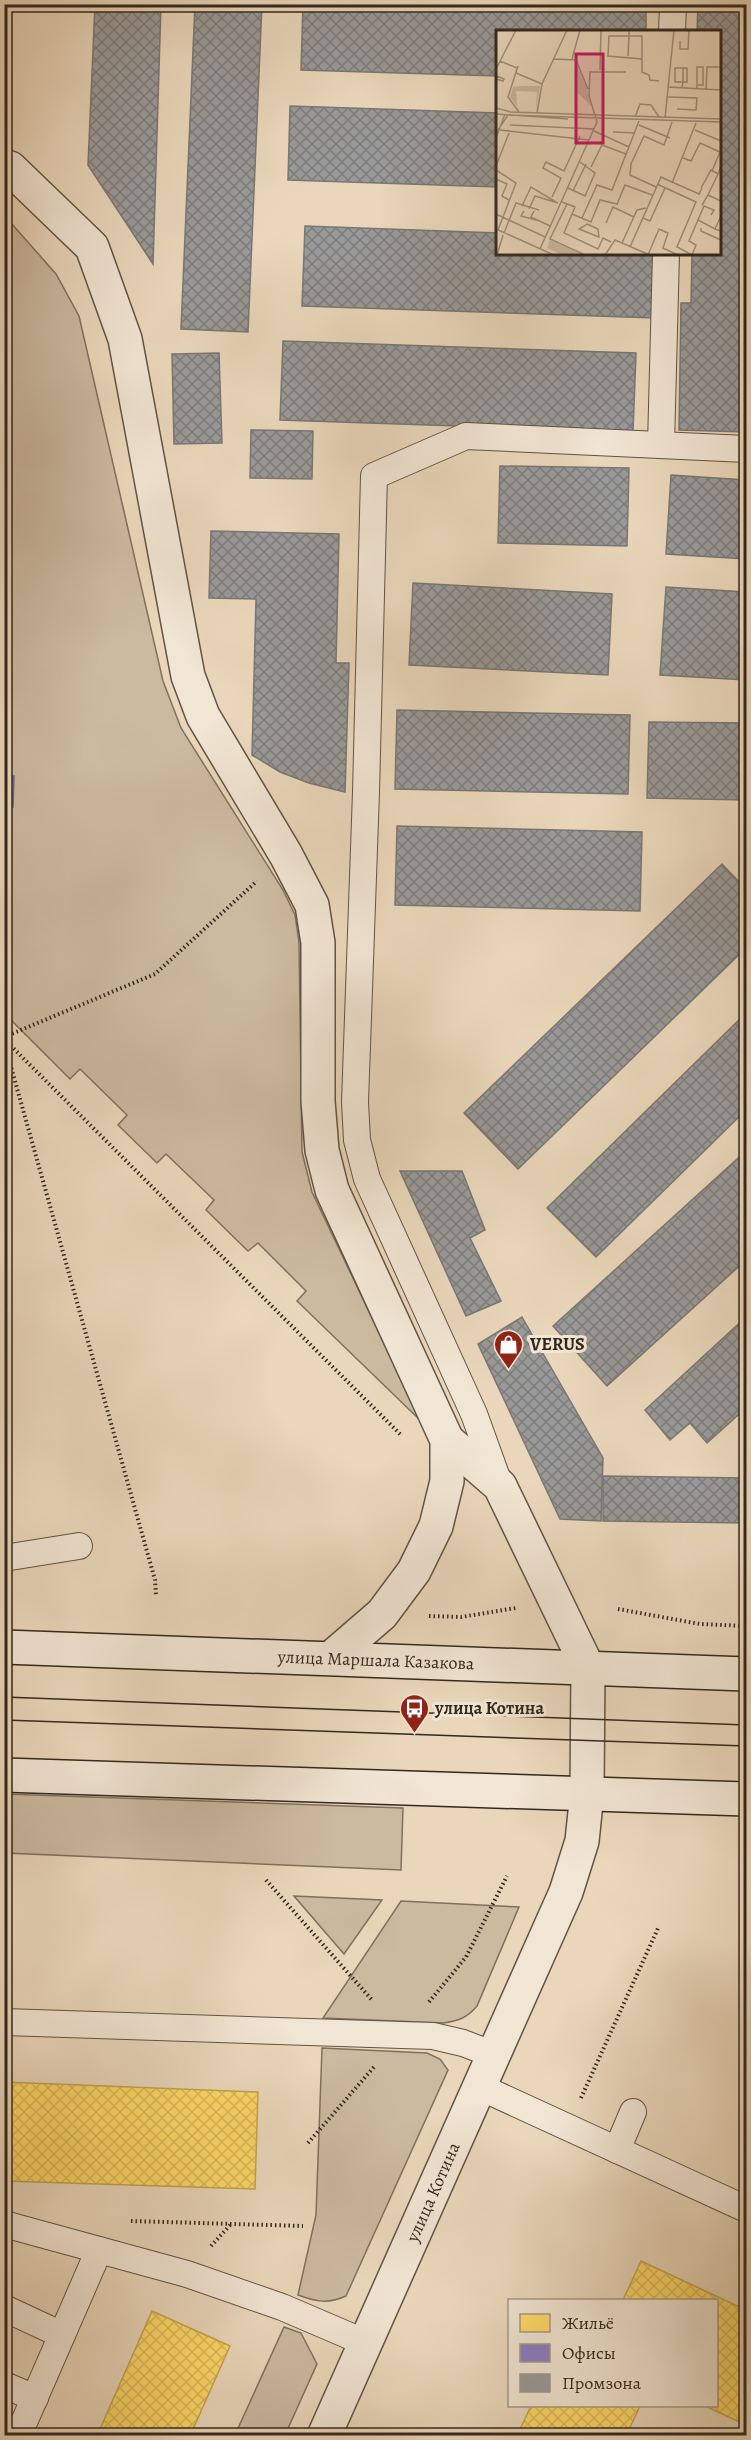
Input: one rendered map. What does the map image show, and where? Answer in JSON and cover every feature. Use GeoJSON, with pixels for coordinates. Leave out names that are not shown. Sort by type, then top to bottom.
{"type":"FeatureCollection","features":[{"type":"Feature","properties":{"kind":"street"},"geometry":{"type":"LineString","coordinates":[[4,166],[10,168],[92,248],[125,339],[188,676],[203,716],[286,855],[312,905],[318,943],[318,1101],[322,1150],[332,1190],[447,1440],[500,1486],[588,1668]]}},
{"type":"Feature","properties":{"kind":"street"},"geometry":{"type":"LineString","coordinates":[[331,1658],[382,1614],[414,1571],[436,1526],[447,1481],[447,1440]]}},
{"type":"Feature","properties":{"kind":"street","name":"улица Маршала Казакова"},"geometry":{"type":"LineString","coordinates":[[4,1647],[747,1674]]}},
{"type":"Feature","properties":{"kind":"street","name":"улица Котина"},"geometry":{"type":"LineString","coordinates":[[324,2436],[566,1892],[582,1841],[587,1793],[588,1668]]}},
{"type":"Feature","properties":{"kind":"street"},"geometry":{"type":"LineString","coordinates":[[4,1774],[747,1798]]}},
{"type":"Feature","properties":{"kind":"lane"},"geometry":{"type":"LineString","coordinates":[[672,30],[673,4]]}},
{"type":"Feature","properties":{"kind":"lane"},"geometry":{"type":"LineString","coordinates":[[661,445],[666,255]]}},
{"type":"Feature","properties":{"kind":"lane"},"geometry":{"type":"LineString","coordinates":[[500,1486],[474,1414],[367,1179],[357,1140],[356,1079],[374,476],[466,436],[747,449]]}},
{"type":"Feature","properties":{"kind":"lane"},"geometry":{"type":"LineString","coordinates":[[4,1558],[79,1546]]}},
{"type":"Feature","properties":{"kind":"lane"},"geometry":{"type":"LineString","coordinates":[[4,2022],[433,2036],[463,2043],[494,2055]]}},
{"type":"Feature","properties":{"kind":"lane"},"geometry":{"type":"LineString","coordinates":[[480,2087],[747,2209]]}},
{"type":"Feature","properties":{"kind":"lane"},"geometry":{"type":"LineString","coordinates":[[617,2150],[633,2112]]}},
{"type":"Feature","properties":{"kind":"lane"},"geometry":{"type":"LineString","coordinates":[[4,2224],[219,2285],[282,2307],[366,2343]]}},
{"type":"Feature","properties":{"kind":"lane"},"geometry":{"type":"LineString","coordinates":[[18,2436],[99,2250]]}},
{"type":"Feature","properties":{"kind":"lane"},"geometry":{"type":"LineString","coordinates":[[4,2308],[62,2335]]}},
{"type":"Feature","properties":{"kind":"lane"},"geometry":{"type":"LineString","coordinates":[[4,2385],[35,2398]]}},
{"type":"Feature","properties":{"kind":"path"},"geometry":{"type":"LineString","coordinates":[[4,1039],[155,974],[263,876]]}},
{"type":"Feature","properties":{"kind":"path"},"geometry":{"type":"LineString","coordinates":[[4,1039],[155,1580],[156,1595]]}},
{"type":"Feature","properties":{"kind":"path"},"geometry":{"type":"LineString","coordinates":[[4,1039],[406,1440]]}},
{"type":"Feature","properties":{"kind":"path"},"geometry":{"type":"LineString","coordinates":[[4,1080],[12,1070]]}},
{"type":"Feature","properties":{"kind":"path"},"geometry":{"type":"LineString","coordinates":[[423,1616],[461,1617],[516,1608]]}},
{"type":"Feature","properties":{"kind":"path"},"geometry":{"type":"LineString","coordinates":[[618,1609],[700,1624],[747,1626]]}},
{"type":"Feature","properties":{"kind":"path"},"geometry":{"type":"LineString","coordinates":[[428,2004],[466,1957],[507,1876]]}},
{"type":"Feature","properties":{"kind":"path"},"geometry":{"type":"LineString","coordinates":[[266,1880],[402,2035]]}},
{"type":"Feature","properties":{"kind":"path"},"geometry":{"type":"LineString","coordinates":[[568,2127],[659,1926]]}},
{"type":"Feature","properties":{"kind":"path"},"geometry":{"type":"LineString","coordinates":[[308,2144],[382,2059]]}},
{"type":"Feature","properties":{"kind":"path"},"geometry":{"type":"LineString","coordinates":[[124,2220],[303,2226]]}},
{"type":"Feature","properties":{"kind":"shaded area"},"geometry":{"type":"Polygon","coordinates":[[[4,215],[56,274],[79,316],[163,681],[181,728],[283,890],[295,915],[299,942],[302,1152],[312,1192],[421,1421],[297,1301],[306,1291],[258,1243],[248,1251],[206,1210],[214,1200],[166,1154],[157,1163],[118,1125],[127,1115],[80,1069],[70,1079],[11,1020],[4,997],[4,215]]]}},
{"type":"Feature","properties":{"kind":"shaded area"},"geometry":{"type":"Polygon","coordinates":[[[5,1794],[403,1808],[401,1870],[5,1853],[5,1794]]]}},
{"type":"Feature","properties":{"kind":"shaded area"},"geometry":{"type":"Polygon","coordinates":[[[294,1896],[382,1900],[344,1954],[294,1896]]]}},
{"type":"Feature","properties":{"kind":"shaded area"},"geometry":{"type":"Polygon","coordinates":[[[401,1901],[519,1907],[477,2006],[462,2018],[443,2023],[323,2018],[401,1901]]]}},
{"type":"Feature","properties":{"kind":"shaded area"},"geometry":{"type":"Polygon","coordinates":[[[322,2048],[427,2053],[440,2059],[448,2070],[346,2296],[322,2301],[298,2295],[316,2215],[322,2048]]]}},
{"type":"Feature","properties":{"kind":"shaded area"},"geometry":{"type":"Polygon","coordinates":[[[284,2327],[301,2333],[317,2364],[285,2435],[235,2435],[284,2327]]]}},
{"type":"Feature","properties":{"kind":"building: Жильё"},"geometry":{"type":"Polygon","coordinates":[[[4,2082],[258,2092],[255,2189],[4,2181],[4,2082]]]}},
{"type":"Feature","properties":{"kind":"building: Жильё"},"geometry":{"type":"Polygon","coordinates":[[[641,2261],[746,2310],[746,2425],[707,2407],[718,2407],[718,2299],[623,2299],[641,2261]]]}},
{"type":"Feature","properties":{"kind":"building: Жильё"},"geometry":{"type":"Polygon","coordinates":[[[152,2311],[230,2346],[190,2436],[97,2436],[152,2311]]]}},
{"type":"Feature","properties":{"kind":"building: Жильё"},"geometry":{"type":"Polygon","coordinates":[[[531,2407],[640,2407],[626,2436],[517,2436],[531,2407]]]}},
{"type":"Feature","properties":{"kind":"building: Офисы"},"geometry":{"type":"Polygon","coordinates":[[[4,776],[14,776],[13,807],[4,807],[4,776]]]}},
{"type":"Feature","properties":{"kind":"building: Промзона"},"geometry":{"type":"Polygon","coordinates":[[[95,4],[161,4],[153,264],[88,165],[95,4]]]}},
{"type":"Feature","properties":{"kind":"building: Промзона"},"geometry":{"type":"Polygon","coordinates":[[[195,4],[262,4],[248,332],[181,329],[195,4]]]}},
{"type":"Feature","properties":{"kind":"building: Промзона"},"geometry":{"type":"Polygon","coordinates":[[[303,4],[518,4],[646,8],[646,30],[496,30],[496,76],[301,70],[303,4]]]}},
{"type":"Feature","properties":{"kind":"building: Промзона"},"geometry":{"type":"Polygon","coordinates":[[[698,4],[746,4],[746,432],[679,430],[681,303],[691,303],[692,255],[721,255],[721,30],[697,30],[698,4]]]}},
{"type":"Feature","properties":{"kind":"building: Промзона"},"geometry":{"type":"Polygon","coordinates":[[[290,106],[496,113],[496,187],[288,180],[290,106]]]}},
{"type":"Feature","properties":{"kind":"building: Промзона"},"geometry":{"type":"Polygon","coordinates":[[[305,226],[496,233],[496,255],[657,255],[655,318],[302,306],[305,226]]]}},
{"type":"Feature","properties":{"kind":"building: Промзона"},"geometry":{"type":"Polygon","coordinates":[[[283,341],[636,353],[633,432],[280,420],[283,341]]]}},
{"type":"Feature","properties":{"kind":"building: Промзона"},"geometry":{"type":"Polygon","coordinates":[[[219,353],[222,443],[174,444],[172,354],[219,353]]]}},
{"type":"Feature","properties":{"kind":"building: Промзона"},"geometry":{"type":"Polygon","coordinates":[[[251,430],[313,431],[312,479],[250,478],[251,430]]]}},
{"type":"Feature","properties":{"kind":"building: Промзона"},"geometry":{"type":"Polygon","coordinates":[[[500,466],[629,468],[627,546],[498,543],[500,466]]]}},
{"type":"Feature","properties":{"kind":"building: Промзона"},"geometry":{"type":"Polygon","coordinates":[[[671,475],[746,480],[746,559],[666,554],[671,475]]]}},
{"type":"Feature","properties":{"kind":"building: Промзона"},"geometry":{"type":"Polygon","coordinates":[[[211,531],[339,534],[336,663],[349,663],[345,792],[309,783],[280,772],[252,755],[256,599],[209,598],[211,531]]]}},
{"type":"Feature","properties":{"kind":"building: Промзона"},"geometry":{"type":"Polygon","coordinates":[[[413,583],[612,594],[608,675],[409,665],[413,583]]]}},
{"type":"Feature","properties":{"kind":"building: Промзона"},"geometry":{"type":"Polygon","coordinates":[[[666,587],[746,592],[746,680],[660,675],[666,587]]]}},
{"type":"Feature","properties":{"kind":"building: Промзона"},"geometry":{"type":"Polygon","coordinates":[[[397,710],[630,715],[628,794],[395,789],[397,710]]]}},
{"type":"Feature","properties":{"kind":"building: Промзона"},"geometry":{"type":"Polygon","coordinates":[[[649,722],[746,723],[746,800],[647,798],[649,722]]]}},
{"type":"Feature","properties":{"kind":"building: Промзона"},"geometry":{"type":"Polygon","coordinates":[[[397,826],[642,832],[640,911],[395,905],[397,826]]]}},
{"type":"Feature","properties":{"kind":"building: Промзона"},"geometry":{"type":"Polygon","coordinates":[[[722,864],[746,889],[746,948],[518,1169],[464,1113],[722,864]]]}},
{"type":"Feature","properties":{"kind":"building: Промзона"},"geometry":{"type":"Polygon","coordinates":[[[746,1013],[746,1110],[596,1257],[547,1208],[746,1013]]]}},
{"type":"Feature","properties":{"kind":"building: Промзона"},"geometry":{"type":"Polygon","coordinates":[[[746,1151],[746,1260],[607,1386],[553,1326],[746,1151]]]}},
{"type":"Feature","properties":{"kind":"building: Промзона"},"geometry":{"type":"Polygon","coordinates":[[[400,1171],[462,1171],[485,1230],[470,1238],[501,1301],[466,1316],[400,1171]]]}},
{"type":"Feature","properties":{"kind":"building: Промзона"},"geometry":{"type":"Polygon","coordinates":[[[522,1317],[603,1458],[601,1521],[560,1519],[478,1344],[522,1317]]]}},
{"type":"Feature","properties":{"kind":"building: Промзона"},"geometry":{"type":"Polygon","coordinates":[[[746,1317],[746,1408],[707,1443],[690,1423],[670,1440],[645,1410],[746,1317]]]}},
{"type":"Feature","properties":{"kind":"building: Промзона"},"geometry":{"type":"Polygon","coordinates":[[[603,1476],[746,1478],[746,1523],[603,1521],[603,1476]]]}},
{"type":"Feature","properties":{"kind":"tram line"},"geometry":{"type":"LineString","coordinates":[[4,1697],[746,1725]]}},
{"type":"Feature","properties":{"kind":"tram line"},"geometry":{"type":"LineString","coordinates":[[4,1720],[746,1746]]}},
{"type":"Feature","properties":{"kind":"place","name":"VERUS"},"geometry":{"type":"Point","coordinates":[509,1370]}},
{"type":"Feature","properties":{"kind":"place","name":"улица Котина"},"geometry":{"type":"Point","coordinates":[414,1734]}}]}
